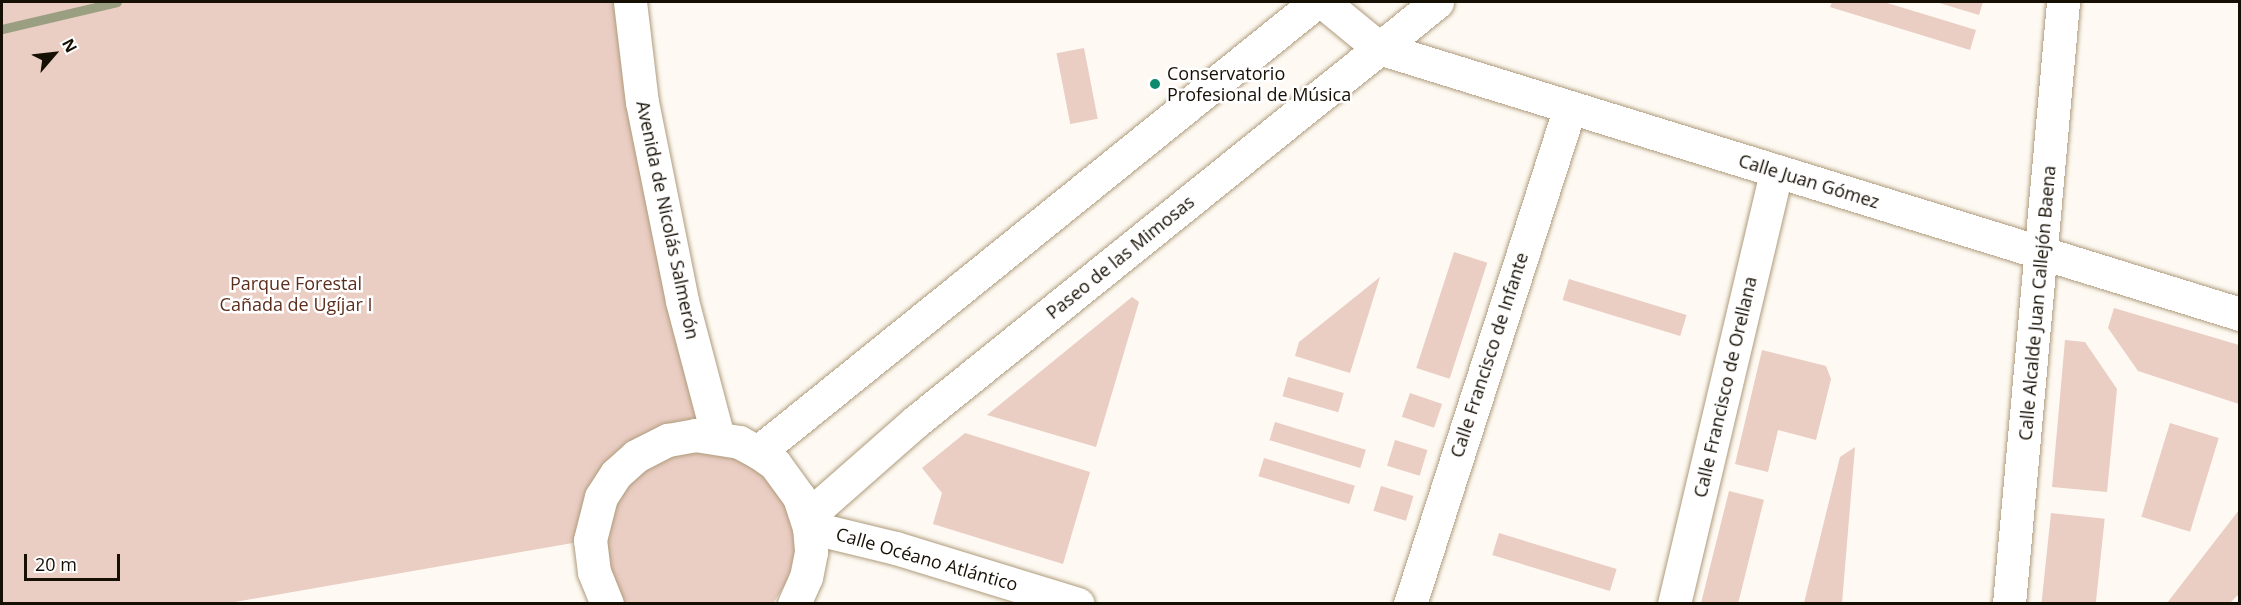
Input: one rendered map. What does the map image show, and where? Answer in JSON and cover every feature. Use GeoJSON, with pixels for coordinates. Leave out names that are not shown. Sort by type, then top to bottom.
{"type":"FeatureCollection","features":[{"type":"Feature","properties":{"kind":"street","name":"Avenida de Nicolás Salmerón"},"geometry":{"type":"LineString","coordinates":[[630,2],[642,102],[677,278],[718,436]]}},
{"type":"Feature","properties":{"kind":"street"},"geometry":{"type":"LineString","coordinates":[[758,452],[1316,2]]}},
{"type":"Feature","properties":{"kind":"street"},"geometry":{"type":"LineString","coordinates":[[1323,2],[1379,48]]}},
{"type":"Feature","properties":{"kind":"street","name":"Paseo de las Mimosas"},"geometry":{"type":"LineString","coordinates":[[808,522],[915,422],[1437,2]]}},
{"type":"Feature","properties":{"kind":"street","name":"Calle Alcalde Juan Callejón Baena"},"geometry":{"type":"LineString","coordinates":[[2009,603],[2043,253],[2063,2]]}},
{"type":"Feature","properties":{"kind":"street","name":"Calle Juan Gómez"},"geometry":{"type":"LineString","coordinates":[[1379,48],[2240,314]]}},
{"type":"Feature","properties":{"kind":"street","name":"Calle Francisco de Infante"},"geometry":{"type":"LineString","coordinates":[[1410,603],[1570,107]]}},
{"type":"Feature","properties":{"kind":"street","name":"Calle Francisco de Orellana"},"geometry":{"type":"LineString","coordinates":[[1674,603],[1776,171]]}},
{"type":"Feature","properties":{"kind":"street"},"geometry":{"type":"LineString","coordinates":[[607,603],[594,572],[590,540],[601,497],[616,474],[636,456],[668,440],[718,436],[758,452],[788,479],[808,522],[811,552],[796,602]]}},
{"type":"Feature","properties":{"kind":"street","name":"Calle Océano Atlántico"},"geometry":{"type":"LineString","coordinates":[[808,522],[1006,592],[1078,603]]}},
{"type":"Feature","properties":{"kind":"green space","name":"Parque Forestal Cañada de Ugíjar I"},"geometry":{"type":"Polygon","coordinates":[[[2,2],[630,2],[718,437],[636,456],[590,540],[229,603],[2,603],[2,2]]]}},
{"type":"Feature","properties":{"kind":"green space"},"geometry":{"type":"Polygon","coordinates":[[[1832,2],[1884,2],[1976,30],[1970,50],[1830,7],[1832,2]]]}},
{"type":"Feature","properties":{"kind":"green space"},"geometry":{"type":"Polygon","coordinates":[[[1936,2],[1983,2],[1979,15],[1936,2]]]}},
{"type":"Feature","properties":{"kind":"green space"},"geometry":{"type":"Polygon","coordinates":[[[1084,48],[1098,119],[1070,124],[1057,53],[1084,48]]]}},
{"type":"Feature","properties":{"kind":"green space"},"geometry":{"type":"Polygon","coordinates":[[[1454,252],[1487,263],[1450,379],[1416,368],[1454,252]]]}},
{"type":"Feature","properties":{"kind":"green space"},"geometry":{"type":"Polygon","coordinates":[[[1380,277],[1350,373],[1295,356],[1299,342],[1380,277]]]}},
{"type":"Feature","properties":{"kind":"green space"},"geometry":{"type":"Polygon","coordinates":[[[1569,279],[1687,315],[1680,336],[1563,300],[1569,279]]]}},
{"type":"Feature","properties":{"kind":"green space"},"geometry":{"type":"Polygon","coordinates":[[[1132,297],[1139,302],[1096,447],[987,415],[1132,297]]]}},
{"type":"Feature","properties":{"kind":"green space"},"geometry":{"type":"Polygon","coordinates":[[[2114,308],[2239,345],[2239,404],[2138,371],[2108,328],[2114,308]]]}},
{"type":"Feature","properties":{"kind":"green space"},"geometry":{"type":"Polygon","coordinates":[[[2065,340],[2085,342],[2117,389],[2107,492],[2052,487],[2065,340]]]}},
{"type":"Feature","properties":{"kind":"green space"},"geometry":{"type":"Polygon","coordinates":[[[1762,350],[1826,366],[1831,379],[1816,440],[1778,430],[1768,472],[1735,464],[1762,350]]]}},
{"type":"Feature","properties":{"kind":"green space"},"geometry":{"type":"Polygon","coordinates":[[[1288,377],[1344,393],[1338,412],[1282,396],[1288,377]]]}},
{"type":"Feature","properties":{"kind":"green space"},"geometry":{"type":"Polygon","coordinates":[[[1410,393],[1442,404],[1434,428],[1402,417],[1410,393]]]}},
{"type":"Feature","properties":{"kind":"green space"},"geometry":{"type":"Polygon","coordinates":[[[1275,422],[1366,450],[1360,468],[1269,440],[1275,422]]]}},
{"type":"Feature","properties":{"kind":"green space"},"geometry":{"type":"Polygon","coordinates":[[[2170,423],[2219,438],[2190,532],[2141,517],[2170,423]]]}},
{"type":"Feature","properties":{"kind":"green space"},"geometry":{"type":"Polygon","coordinates":[[[965,433],[1090,472],[1063,564],[933,524],[942,493],[922,468],[965,433]]]}},
{"type":"Feature","properties":{"kind":"green space"},"geometry":{"type":"Polygon","coordinates":[[[1395,440],[1428,450],[1420,476],[1387,466],[1395,440]]]}},
{"type":"Feature","properties":{"kind":"green space"},"geometry":{"type":"Polygon","coordinates":[[[1855,447],[1842,603],[1804,603],[1840,457],[1855,447]]]}},
{"type":"Feature","properties":{"kind":"green space"},"geometry":{"type":"Polygon","coordinates":[[[666,450],[732,451],[761,468],[782,494],[793,522],[795,553],[787,582],[773,603],[625,603],[614,588],[603,557],[615,492],[666,450]]]}},
{"type":"Feature","properties":{"kind":"green space"},"geometry":{"type":"Polygon","coordinates":[[[1264,458],[1355,486],[1349,504],[1258,476],[1264,458]]]}},
{"type":"Feature","properties":{"kind":"green space"},"geometry":{"type":"Polygon","coordinates":[[[1381,486],[1414,496],[1406,521],[1373,511],[1381,486]]]}},
{"type":"Feature","properties":{"kind":"green space"},"geometry":{"type":"Polygon","coordinates":[[[1729,491],[1764,500],[1738,604],[1701,603],[1729,491]]]}},
{"type":"Feature","properties":{"kind":"green space"},"geometry":{"type":"Polygon","coordinates":[[[2239,510],[2239,594],[2230,603],[2167,603],[2239,510]]]}},
{"type":"Feature","properties":{"kind":"green space"},"geometry":{"type":"Polygon","coordinates":[[[2051,513],[2105,519],[2096,604],[2042,603],[2051,513]]]}},
{"type":"Feature","properties":{"kind":"green space"},"geometry":{"type":"Polygon","coordinates":[[[1499,533],[1617,569],[1610,591],[1492,555],[1499,533]]]}},
{"type":"Feature","properties":{"kind":"waterway"},"geometry":{"type":"LineString","coordinates":[[2,29],[117,2]]}},
{"type":"Feature","properties":{"kind":"place","name":"Conservatorio Profesional de Música"},"geometry":{"type":"Point","coordinates":[1155,84]}}]}
